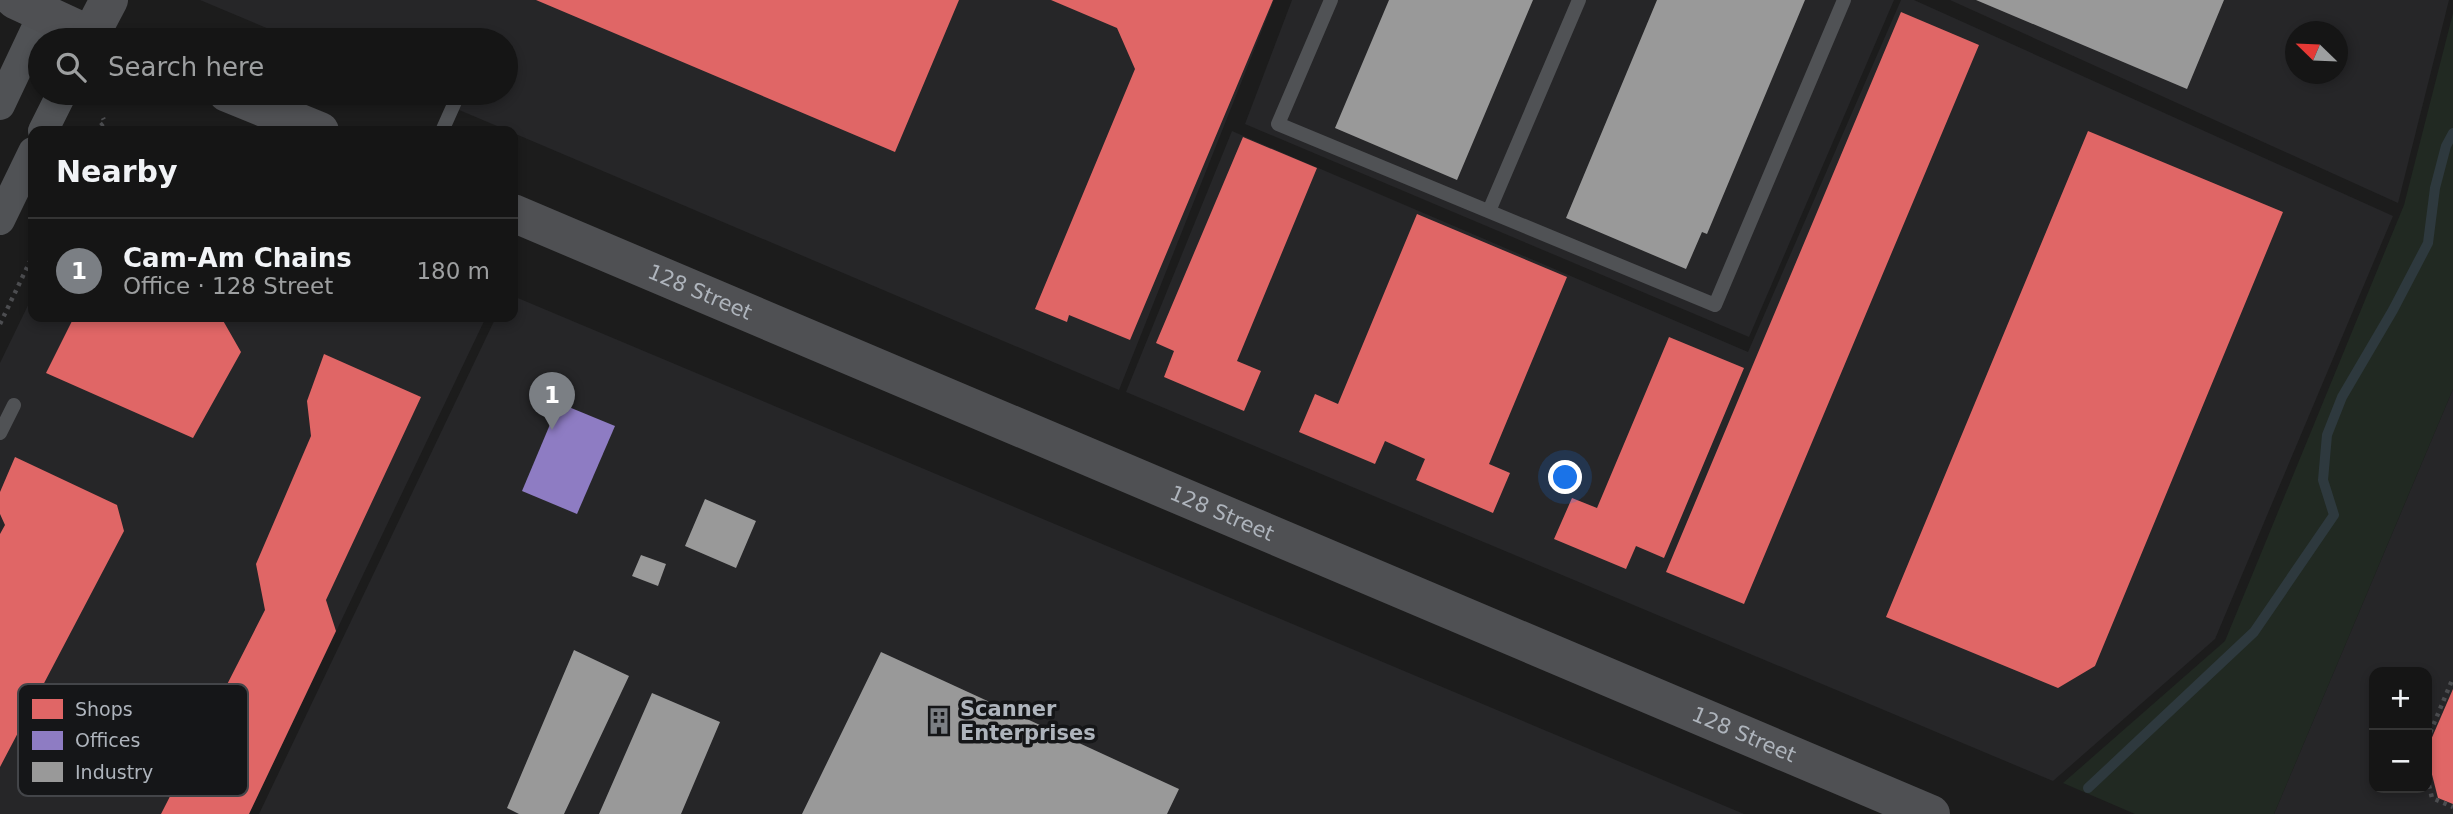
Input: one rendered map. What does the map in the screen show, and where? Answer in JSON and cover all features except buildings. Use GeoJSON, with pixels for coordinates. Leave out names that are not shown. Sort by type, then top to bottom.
{"type":"FeatureCollection","features":[{"type":"Feature","properties":{"kind":"main road"},"geometry":{"type":"LineString","coordinates":[[98,28],[110,0]]}},
{"type":"Feature","properties":{"kind":"main road"},"geometry":{"type":"LineString","coordinates":[[36,4],[75,28]]}},
{"type":"Feature","properties":{"kind":"main road"},"geometry":{"type":"LineString","coordinates":[[256,105],[308,126]]}},
{"type":"Feature","properties":{"kind":"main road","name":"128 Street"},"geometry":{"type":"LineString","coordinates":[[518,215],[1931,814]]}},
{"type":"Feature","properties":{"kind":"street"},"geometry":{"type":"LineString","coordinates":[[0,105],[36,4]]}},
{"type":"Feature","properties":{"kind":"street"},"geometry":{"type":"LineString","coordinates":[[46,126],[56,105]]}},
{"type":"Feature","properties":{"kind":"street"},"geometry":{"type":"LineString","coordinates":[[0,220],[28,162]]}},
{"type":"Feature","properties":{"kind":"lane"},"geometry":{"type":"LineString","coordinates":[[1331,0],[1279,124],[1714,305],[1844,0]]}},
{"type":"Feature","properties":{"kind":"lane"},"geometry":{"type":"LineString","coordinates":[[1489,211],[1579,0]]}},
{"type":"Feature","properties":{"kind":"lane"},"geometry":{"type":"LineString","coordinates":[[444,126],[454,105]]}},
{"type":"Feature","properties":{"kind":"lane"},"geometry":{"type":"LineString","coordinates":[[0,433],[14,405]]}},
{"type":"Feature","properties":{"kind":"path"},"geometry":{"type":"LineString","coordinates":[[100,126],[105,122],[103,118]]}},
{"type":"Feature","properties":{"kind":"path"},"geometry":{"type":"LineString","coordinates":[[0,324],[28,265]]}},
{"type":"Feature","properties":{"kind":"path"},"geometry":{"type":"LineString","coordinates":[[2431,730],[2453,678]]}},
{"type":"Feature","properties":{"kind":"path"},"geometry":{"type":"LineString","coordinates":[[2431,793],[2432,798],[2453,807]]}},
{"type":"Feature","properties":{"kind":"shaded area"},"geometry":{"type":"Polygon","coordinates":[[[200,0],[1274,0],[1119,390],[518,135],[518,126],[497,126],[447,105],[518,105],[518,28],[266,28],[200,0]]]}},
{"type":"Feature","properties":{"kind":"shaded area"},"geometry":{"type":"Polygon","coordinates":[[[1292,0],[1894,0],[1749,337],[1245,124],[1292,0]]]}},
{"type":"Feature","properties":{"kind":"shaded area"},"geometry":{"type":"Polygon","coordinates":[[[1901,0],[1914,0],[2393,216],[2215,639],[2053,781],[1126,392],[1232,131],[1748,352],[1901,0]]]}},
{"type":"Feature","properties":{"kind":"shaded area"},"geometry":{"type":"Polygon","coordinates":[[[1950,0],[2449,0],[2398,203],[1950,0]]]}},
{"type":"Feature","properties":{"kind":"shaded area"},"geometry":{"type":"Polygon","coordinates":[[[2453,13],[2453,389],[2274,814],[2135,814],[2063,783],[2225,641],[2404,205],[2453,13]]]}},
{"type":"Feature","properties":{"kind":"shaded area"},"geometry":{"type":"Polygon","coordinates":[[[518,298],[1744,814],[259,814],[494,322],[518,322],[518,298]]]}},
{"type":"Feature","properties":{"kind":"shaded area"},"geometry":{"type":"Polygon","coordinates":[[[28,305],[28,322],[484,322],[249,814],[0,814],[0,363],[28,305]]]}},
{"type":"Feature","properties":{"kind":"shaded area"},"geometry":{"type":"Polygon","coordinates":[[[2453,389],[2453,814],[2274,814],[2453,389]]]}},
{"type":"Feature","properties":{"kind":"waterway"},"geometry":{"type":"LineString","coordinates":[[2088,788],[2254,632],[2334,515],[2323,480],[2327,435],[2342,397],[2393,310],[2428,243],[2435,188],[2446,146],[2453,133]]}},
{"type":"Feature","properties":{"kind":"place","name":"Cam-Am Chains"},"geometry":{"type":"Point","coordinates":[552,430]}},
{"type":"Feature","properties":{"kind":"place","name":"Scanner Enterprises"},"geometry":{"type":"Point","coordinates":[939,721]}}]}
